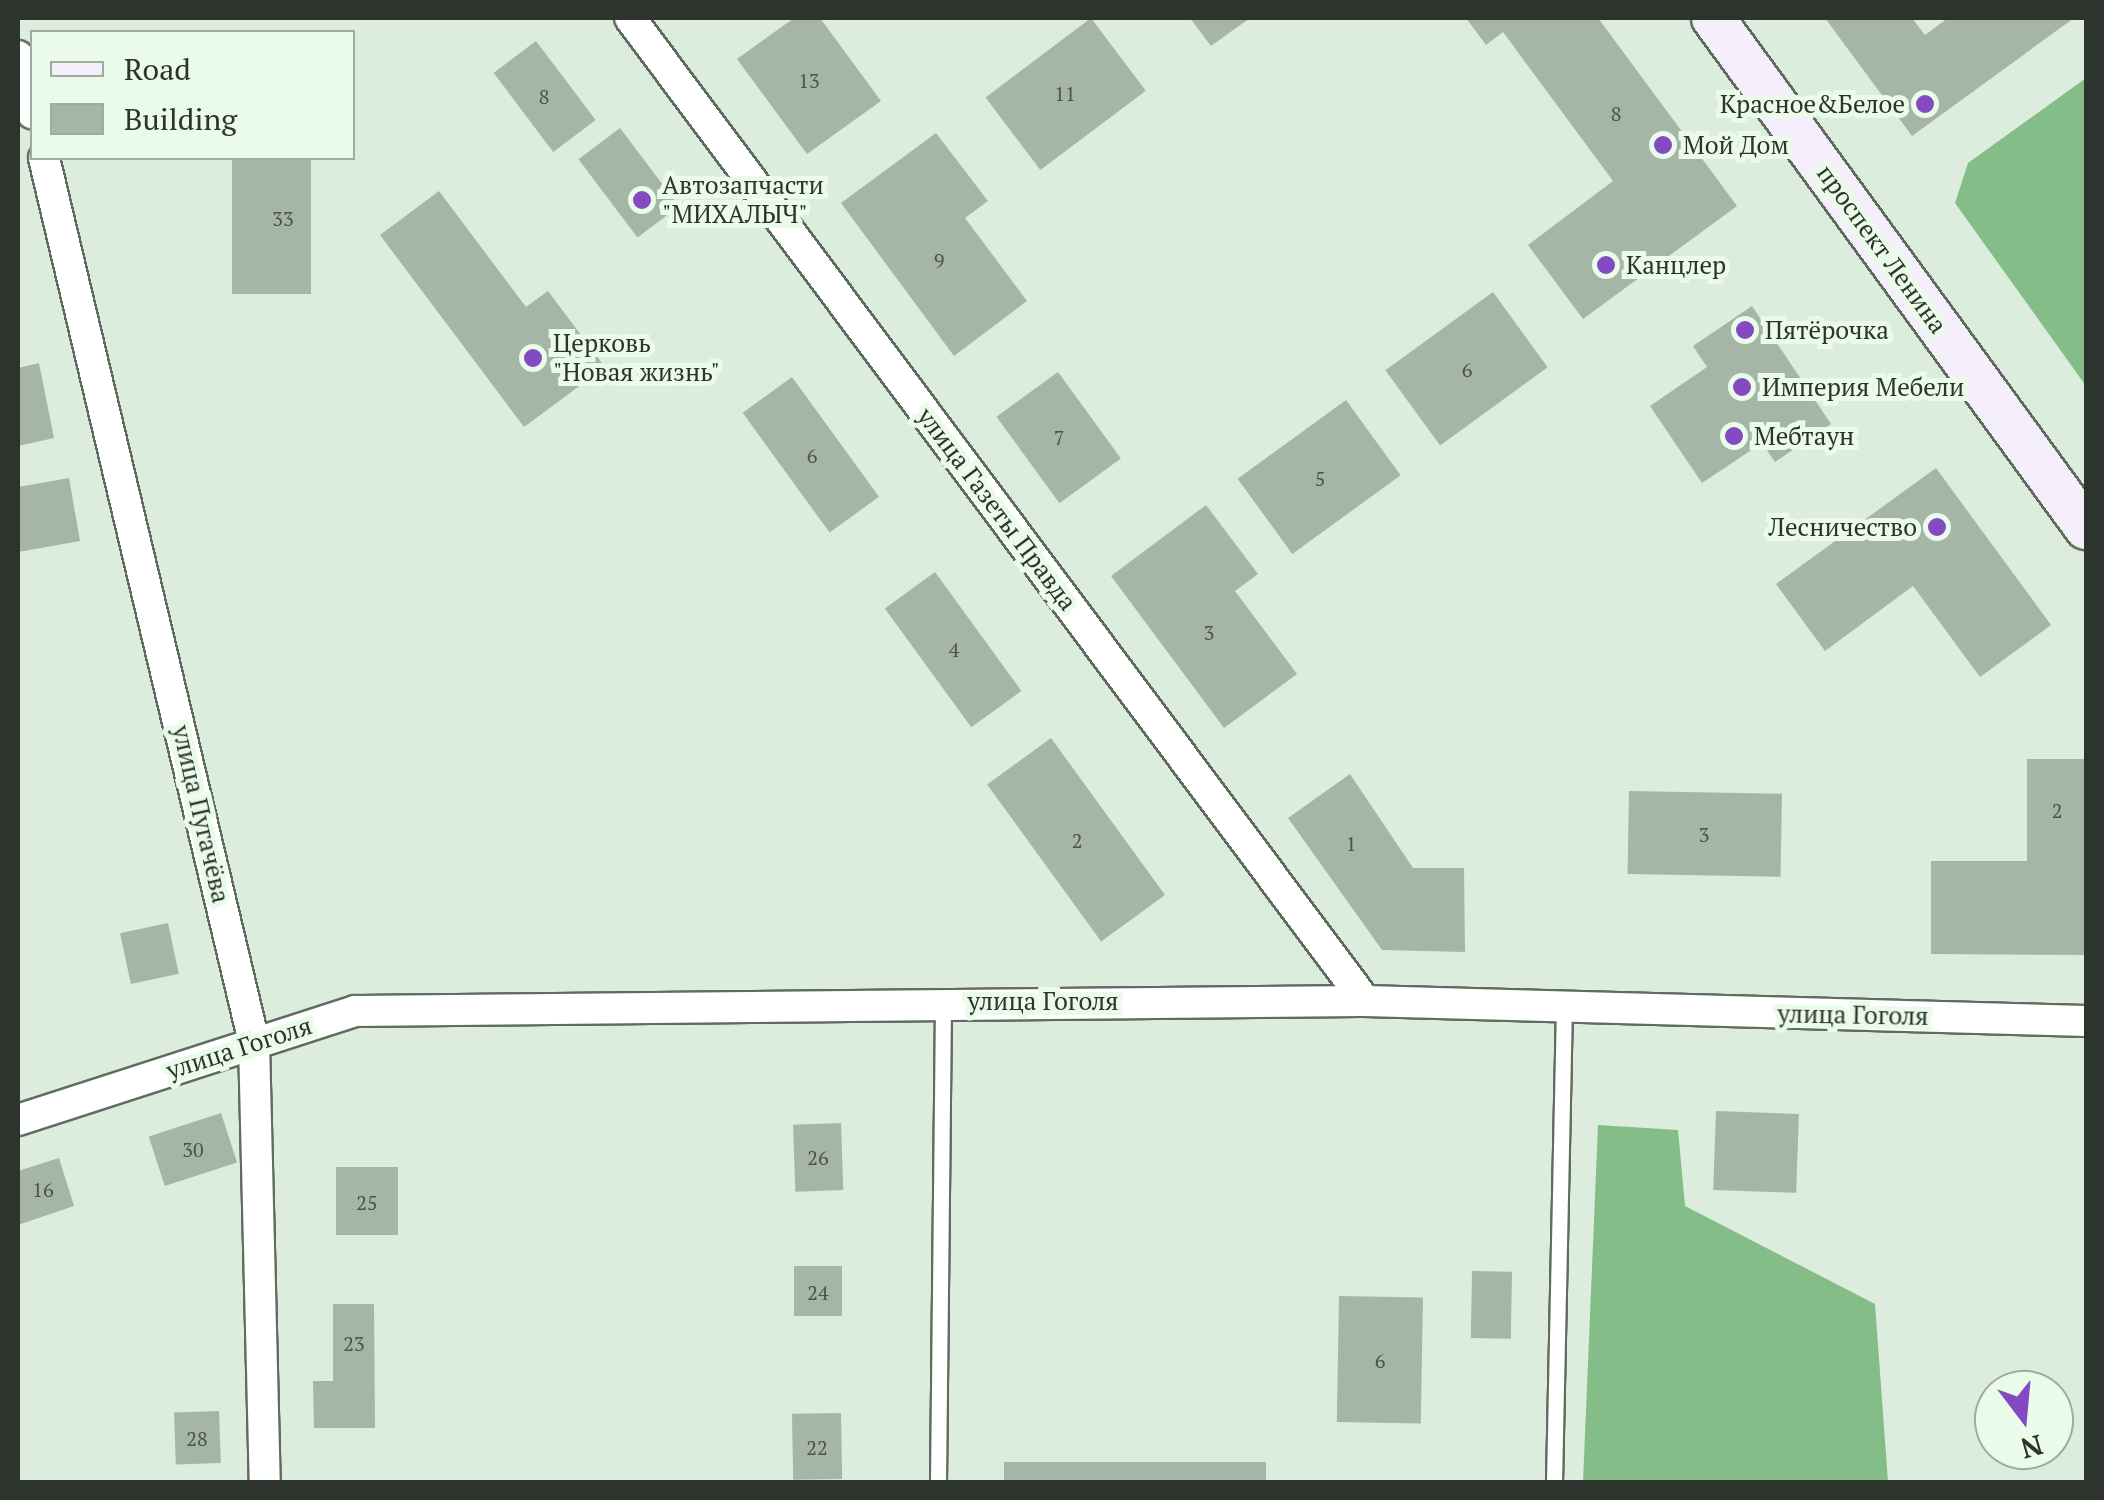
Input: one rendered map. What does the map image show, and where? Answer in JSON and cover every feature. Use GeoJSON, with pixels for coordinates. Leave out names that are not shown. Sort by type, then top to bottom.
{"type":"FeatureCollection","features":[{"type":"Feature","properties":{"kind":"main road","name":"проспект Ленина"},"geometry":{"type":"LineString","coordinates":[[1712,18],[2086,528]]}},
{"type":"Feature","properties":{"kind":"street","name":"улица Газеты Правда"},"geometry":{"type":"LineString","coordinates":[[630,18],[1365,1000]]}},
{"type":"Feature","properties":{"kind":"street"},"geometry":{"type":"LineString","coordinates":[[18,56],[30,105]]}},
{"type":"Feature","properties":{"kind":"street","name":"улица Пугачёва"},"geometry":{"type":"LineString","coordinates":[[44,160],[254,1042],[265,1482]]}},
{"type":"Feature","properties":{"kind":"street","name":"улица Гоголя"},"geometry":{"type":"LineString","coordinates":[[18,1120],[355,1011],[943,1000],[1365,1000],[2086,1021]]}},
{"type":"Feature","properties":{"kind":"lane"},"geometry":{"type":"LineString","coordinates":[[938,1482],[943,1000]]}},
{"type":"Feature","properties":{"kind":"lane"},"geometry":{"type":"LineString","coordinates":[[1554,1482],[1564,1008]]}},
{"type":"Feature","properties":{"kind":"green space"},"geometry":{"type":"Polygon","coordinates":[[[2086,78],[2086,386],[1955,203],[1968,163],[2086,78]]]}},
{"type":"Feature","properties":{"kind":"green space"},"geometry":{"type":"Polygon","coordinates":[[[1598,1125],[1678,1130],[1685,1206],[1875,1304],[1888,1482],[1583,1482],[1598,1125]]]}},
{"type":"Feature","properties":{"kind":"building"},"geometry":{"type":"Polygon","coordinates":[[[794,18],[820,18],[881,101],[807,154],[737,59],[794,18]]]}},
{"type":"Feature","properties":{"kind":"building"},"geometry":{"type":"Polygon","coordinates":[[[1091,18],[1146,91],[1040,170],[986,97],[1091,18]]]}},
{"type":"Feature","properties":{"kind":"building"},"geometry":{"type":"Polygon","coordinates":[[[1190,18],[1250,18],[1211,46],[1190,18]]]}},
{"type":"Feature","properties":{"kind":"building"},"geometry":{"type":"Polygon","coordinates":[[[1466,18],[1598,18],[1737,206],[1583,319],[1528,245],[1613,181],[1503,32],[1486,45],[1466,18]]]}},
{"type":"Feature","properties":{"kind":"building"},"geometry":{"type":"Polygon","coordinates":[[[1825,18],[1912,18],[1925,35],[1948,18],[2074,18],[1912,136],[1825,18]]]}},
{"type":"Feature","properties":{"kind":"building"},"geometry":{"type":"Polygon","coordinates":[[[536,41],[596,120],[553,152],[494,73],[536,41]]]}},
{"type":"Feature","properties":{"kind":"building"},"geometry":{"type":"Polygon","coordinates":[[[620,128],[679,206],[637,238],[578,159],[620,128]]]}},
{"type":"Feature","properties":{"kind":"building"},"geometry":{"type":"Polygon","coordinates":[[[936,133],[988,201],[965,218],[1027,301],[954,356],[841,203],[936,133]]]}},
{"type":"Feature","properties":{"kind":"building"},"geometry":{"type":"Polygon","coordinates":[[[232,160],[311,160],[311,294],[232,294],[232,160]]]}},
{"type":"Feature","properties":{"kind":"building"},"geometry":{"type":"Polygon","coordinates":[[[439,191],[526,307],[548,291],[605,367],[524,427],[380,235],[439,191]]]}},
{"type":"Feature","properties":{"kind":"building"},"geometry":{"type":"Polygon","coordinates":[[[1493,292],[1548,367],[1440,445],[1385,370],[1493,292]]]}},
{"type":"Feature","properties":{"kind":"building","name":"Империя Мебели"},"geometry":{"type":"Polygon","coordinates":[[[1752,306],[1831,424],[1775,462],[1762,443],[1702,483],[1650,406],[1707,367],[1693,346],[1752,306]]]}},
{"type":"Feature","properties":{"kind":"building"},"geometry":{"type":"Polygon","coordinates":[[[39,363],[54,438],[18,446],[18,368],[39,363]]]}},
{"type":"Feature","properties":{"kind":"building"},"geometry":{"type":"Polygon","coordinates":[[[1058,372],[1121,459],[1059,503],[997,417],[1058,372]]]}},
{"type":"Feature","properties":{"kind":"building"},"geometry":{"type":"Polygon","coordinates":[[[792,377],[879,497],[830,533],[743,413],[792,377]]]}},
{"type":"Feature","properties":{"kind":"building"},"geometry":{"type":"Polygon","coordinates":[[[1346,400],[1401,475],[1292,554],[1238,479],[1346,400]]]}},
{"type":"Feature","properties":{"kind":"building"},"geometry":{"type":"Polygon","coordinates":[[[1936,468],[2051,625],[1980,677],[1913,586],[1825,651],[1776,584],[1936,468]]]}},
{"type":"Feature","properties":{"kind":"building"},"geometry":{"type":"Polygon","coordinates":[[[69,478],[80,541],[18,552],[18,487],[69,478]]]}},
{"type":"Feature","properties":{"kind":"building"},"geometry":{"type":"Polygon","coordinates":[[[1206,505],[1258,574],[1235,591],[1297,674],[1224,728],[1111,576],[1206,505]]]}},
{"type":"Feature","properties":{"kind":"building"},"geometry":{"type":"Polygon","coordinates":[[[935,572],[1021,691],[971,727],[885,608],[935,572]]]}},
{"type":"Feature","properties":{"kind":"building"},"geometry":{"type":"Polygon","coordinates":[[[1051,738],[1165,895],[1101,941],[987,784],[1051,738]]]}},
{"type":"Feature","properties":{"kind":"building"},"geometry":{"type":"Polygon","coordinates":[[[2027,759],[2086,759],[2086,955],[1931,954],[1931,861],[2027,861],[2027,759]]]}},
{"type":"Feature","properties":{"kind":"building"},"geometry":{"type":"Polygon","coordinates":[[[1350,774],[1413,868],[1464,868],[1465,952],[1382,950],[1288,818],[1350,774]]]}},
{"type":"Feature","properties":{"kind":"building"},"geometry":{"type":"Polygon","coordinates":[[[1629,791],[1782,794],[1781,877],[1628,874],[1629,791]]]}},
{"type":"Feature","properties":{"kind":"building"},"geometry":{"type":"Polygon","coordinates":[[[168,923],[179,974],[131,984],[120,933],[168,923]]]}},
{"type":"Feature","properties":{"kind":"building"},"geometry":{"type":"Polygon","coordinates":[[[1716,1111],[1799,1114],[1796,1193],[1713,1190],[1716,1111]]]}},
{"type":"Feature","properties":{"kind":"building"},"geometry":{"type":"Polygon","coordinates":[[[221,1113],[237,1162],[165,1186],[149,1136],[221,1113]]]}},
{"type":"Feature","properties":{"kind":"building"},"geometry":{"type":"Polygon","coordinates":[[[841,1123],[843,1190],[795,1192],[793,1125],[841,1123]]]}},
{"type":"Feature","properties":{"kind":"building"},"geometry":{"type":"Polygon","coordinates":[[[59,1158],[74,1206],[18,1225],[18,1171],[59,1158]]]}},
{"type":"Feature","properties":{"kind":"building"},"geometry":{"type":"Polygon","coordinates":[[[336,1167],[398,1167],[398,1235],[336,1235],[336,1167]]]}},
{"type":"Feature","properties":{"kind":"building"},"geometry":{"type":"Polygon","coordinates":[[[794,1266],[842,1266],[842,1316],[794,1316],[794,1266]]]}},
{"type":"Feature","properties":{"kind":"building"},"geometry":{"type":"Polygon","coordinates":[[[1472,1271],[1512,1272],[1511,1339],[1471,1338],[1472,1271]]]}},
{"type":"Feature","properties":{"kind":"building"},"geometry":{"type":"Polygon","coordinates":[[[1339,1296],[1423,1297],[1421,1423],[1337,1422],[1339,1296]]]}},
{"type":"Feature","properties":{"kind":"building"},"geometry":{"type":"Polygon","coordinates":[[[333,1304],[374,1304],[375,1428],[314,1428],[313,1381],[333,1381],[333,1304]]]}},
{"type":"Feature","properties":{"kind":"building"},"geometry":{"type":"Polygon","coordinates":[[[219,1411],[221,1463],[176,1465],[174,1413],[219,1411]]]}},
{"type":"Feature","properties":{"kind":"building"},"geometry":{"type":"Polygon","coordinates":[[[841,1413],[842,1479],[793,1480],[792,1414],[841,1413]]]}},
{"type":"Feature","properties":{"kind":"building"},"geometry":{"type":"Polygon","coordinates":[[[1004,1462],[1266,1462],[1266,1482],[1004,1482],[1004,1462]]]}},
{"type":"Feature","properties":{"kind":"place","name":"Красное&Белое"},"geometry":{"type":"Point","coordinates":[1925,104]}},
{"type":"Feature","properties":{"kind":"place","name":"Мой Дом"},"geometry":{"type":"Point","coordinates":[1663,145]}},
{"type":"Feature","properties":{"kind":"place","name":"Автозапчасти \"МИХАЛЫЧ\""},"geometry":{"type":"Point","coordinates":[642,200]}},
{"type":"Feature","properties":{"kind":"place","name":"Канцлер"},"geometry":{"type":"Point","coordinates":[1606,265]}},
{"type":"Feature","properties":{"kind":"place","name":"Пятёрочка"},"geometry":{"type":"Point","coordinates":[1745,330]}},
{"type":"Feature","properties":{"kind":"place","name":"Церковь \"Новая жизнь\""},"geometry":{"type":"Point","coordinates":[533,358]}},
{"type":"Feature","properties":{"kind":"place","name":"Империя Мебели"},"geometry":{"type":"Point","coordinates":[1742,387]}},
{"type":"Feature","properties":{"kind":"place","name":"Мебтаун"},"geometry":{"type":"Point","coordinates":[1734,436]}},
{"type":"Feature","properties":{"kind":"place","name":"Лесничество"},"geometry":{"type":"Point","coordinates":[1937,527]}}]}
